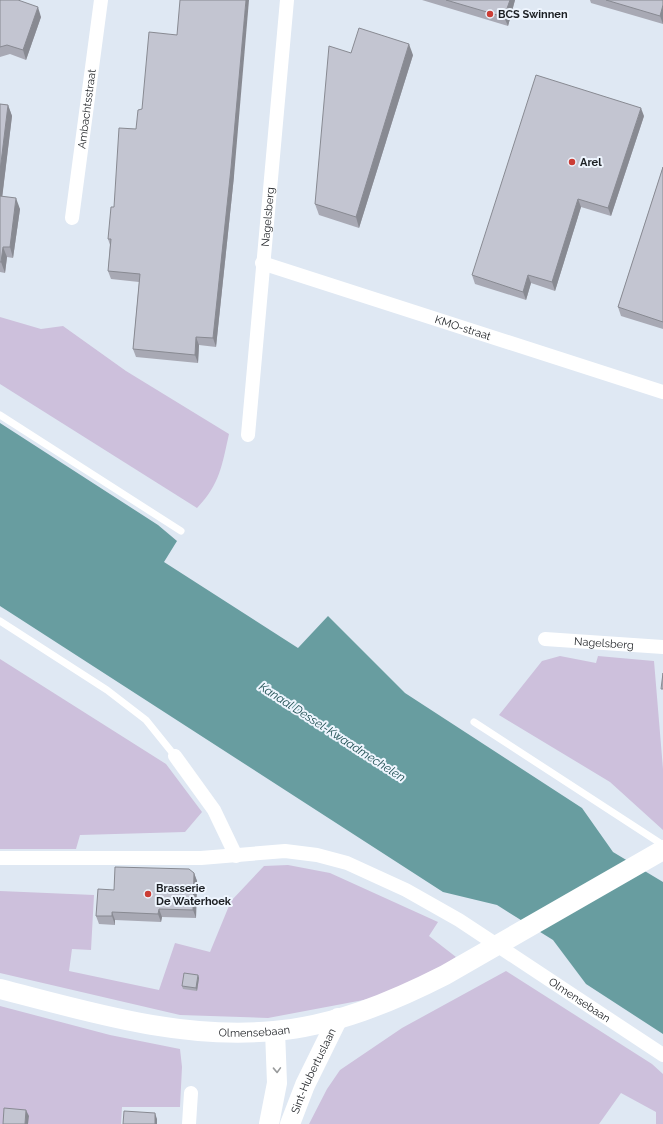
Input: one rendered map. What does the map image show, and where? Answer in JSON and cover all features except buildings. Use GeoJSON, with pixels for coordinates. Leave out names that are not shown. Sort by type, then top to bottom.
{"type":"FeatureCollection","features":[{"type":"Feature","properties":{"kind":"street","name":"Ambachtsstraat"},"geometry":{"type":"LineString","coordinates":[[72,218],[101,0]]}},
{"type":"Feature","properties":{"kind":"street","name":"Nagelsberg"},"geometry":{"type":"LineString","coordinates":[[248,435],[262,263],[287,0]]}},
{"type":"Feature","properties":{"kind":"street","name":"KMO-straat"},"geometry":{"type":"LineString","coordinates":[[262,263],[663,392]]}},
{"type":"Feature","properties":{"kind":"street","name":"Nagelsberg"},"geometry":{"type":"LineString","coordinates":[[545,639],[663,647]]}},
{"type":"Feature","properties":{"kind":"street"},"geometry":{"type":"LineString","coordinates":[[175,756],[214,810],[236,856]]}},
{"type":"Feature","properties":{"kind":"street","name":"Olmensebaan"},"geometry":{"type":"LineString","coordinates":[[0,989],[158,1027],[204,1032],[275,1031],[338,1018],[361,1012],[412,992],[445,975],[663,850]]}},
{"type":"Feature","properties":{"kind":"street","name":"Olmensebaan"},"geometry":{"type":"LineString","coordinates":[[0,858],[145,859],[236,856],[285,851],[317,855],[347,863],[406,890],[459,920],[663,1054]]}},
{"type":"Feature","properties":{"kind":"street","name":"Sint-Hubertuslaan"},"geometry":{"type":"LineString","coordinates":[[290,1124],[305,1086],[338,1018]]}},
{"type":"Feature","properties":{"kind":"street","name":"Sint-Hubertuslaan"},"geometry":{"type":"LineString","coordinates":[[269,1124],[277,1083],[275,1031]]}},
{"type":"Feature","properties":{"kind":"street"},"geometry":{"type":"LineString","coordinates":[[188,1124],[191,1093]]}},
{"type":"Feature","properties":{"kind":"lane"},"geometry":{"type":"LineString","coordinates":[[0,415],[181,531]]}},
{"type":"Feature","properties":{"kind":"lane"},"geometry":{"type":"LineString","coordinates":[[0,621],[107,690],[146,720],[175,756]]}},
{"type":"Feature","properties":{"kind":"lane"},"geometry":{"type":"LineString","coordinates":[[474,722],[663,845]]}},
{"type":"Feature","properties":{"kind":"shaded area"},"geometry":{"type":"Polygon","coordinates":[[[0,317],[41,329],[63,326],[126,371],[229,434],[219,474],[211,491],[197,508],[0,384],[0,317]]]}},
{"type":"Feature","properties":{"kind":"shaded area"},"geometry":{"type":"Polygon","coordinates":[[[560,656],[596,663],[598,656],[654,661],[663,769],[663,830],[610,782],[499,715],[542,661],[560,656]]]}},
{"type":"Feature","properties":{"kind":"shaded area"},"geometry":{"type":"Polygon","coordinates":[[[0,659],[166,764],[202,812],[185,832],[80,835],[76,849],[0,849],[0,659]]]}},
{"type":"Feature","properties":{"kind":"shaded area"},"geometry":{"type":"Polygon","coordinates":[[[288,865],[330,873],[438,922],[429,936],[456,957],[423,979],[374,998],[268,1018],[180,1015],[0,973],[0,891],[94,895],[91,950],[72,949],[69,971],[159,990],[175,943],[210,952],[231,901],[264,866],[288,865]]]}},
{"type":"Feature","properties":{"kind":"shaded area"},"geometry":{"type":"Polygon","coordinates":[[[506,971],[652,1064],[663,1074],[663,1124],[656,1124],[656,1112],[621,1093],[599,1124],[309,1124],[327,1089],[340,1070],[402,1028],[506,971]]]}},
{"type":"Feature","properties":{"kind":"shaded area"},"geometry":{"type":"Polygon","coordinates":[[[0,1006],[110,1035],[180,1049],[182,1067],[180,1107],[122,1107],[121,1124],[0,1124],[0,1006]]]}},
{"type":"Feature","properties":{"kind":"water","name":"Kanaal Dessel-Kwaadmechelen"},"geometry":{"type":"Polygon","coordinates":[[[0,423],[158,525],[177,541],[164,562],[298,648],[328,616],[405,693],[582,808],[613,852],[663,882],[663,1034],[586,984],[553,940],[497,905],[443,892],[0,606],[0,423]]]}},
{"type":"Feature","properties":{"kind":"place","name":"BCS Swinnen"},"geometry":{"type":"Point","coordinates":[490,14]}},
{"type":"Feature","properties":{"kind":"place","name":"Arel"},"geometry":{"type":"Point","coordinates":[572,162]}},
{"type":"Feature","properties":{"kind":"place","name":"Brasserie De Waterhoek"},"geometry":{"type":"Point","coordinates":[148,894]}}]}
